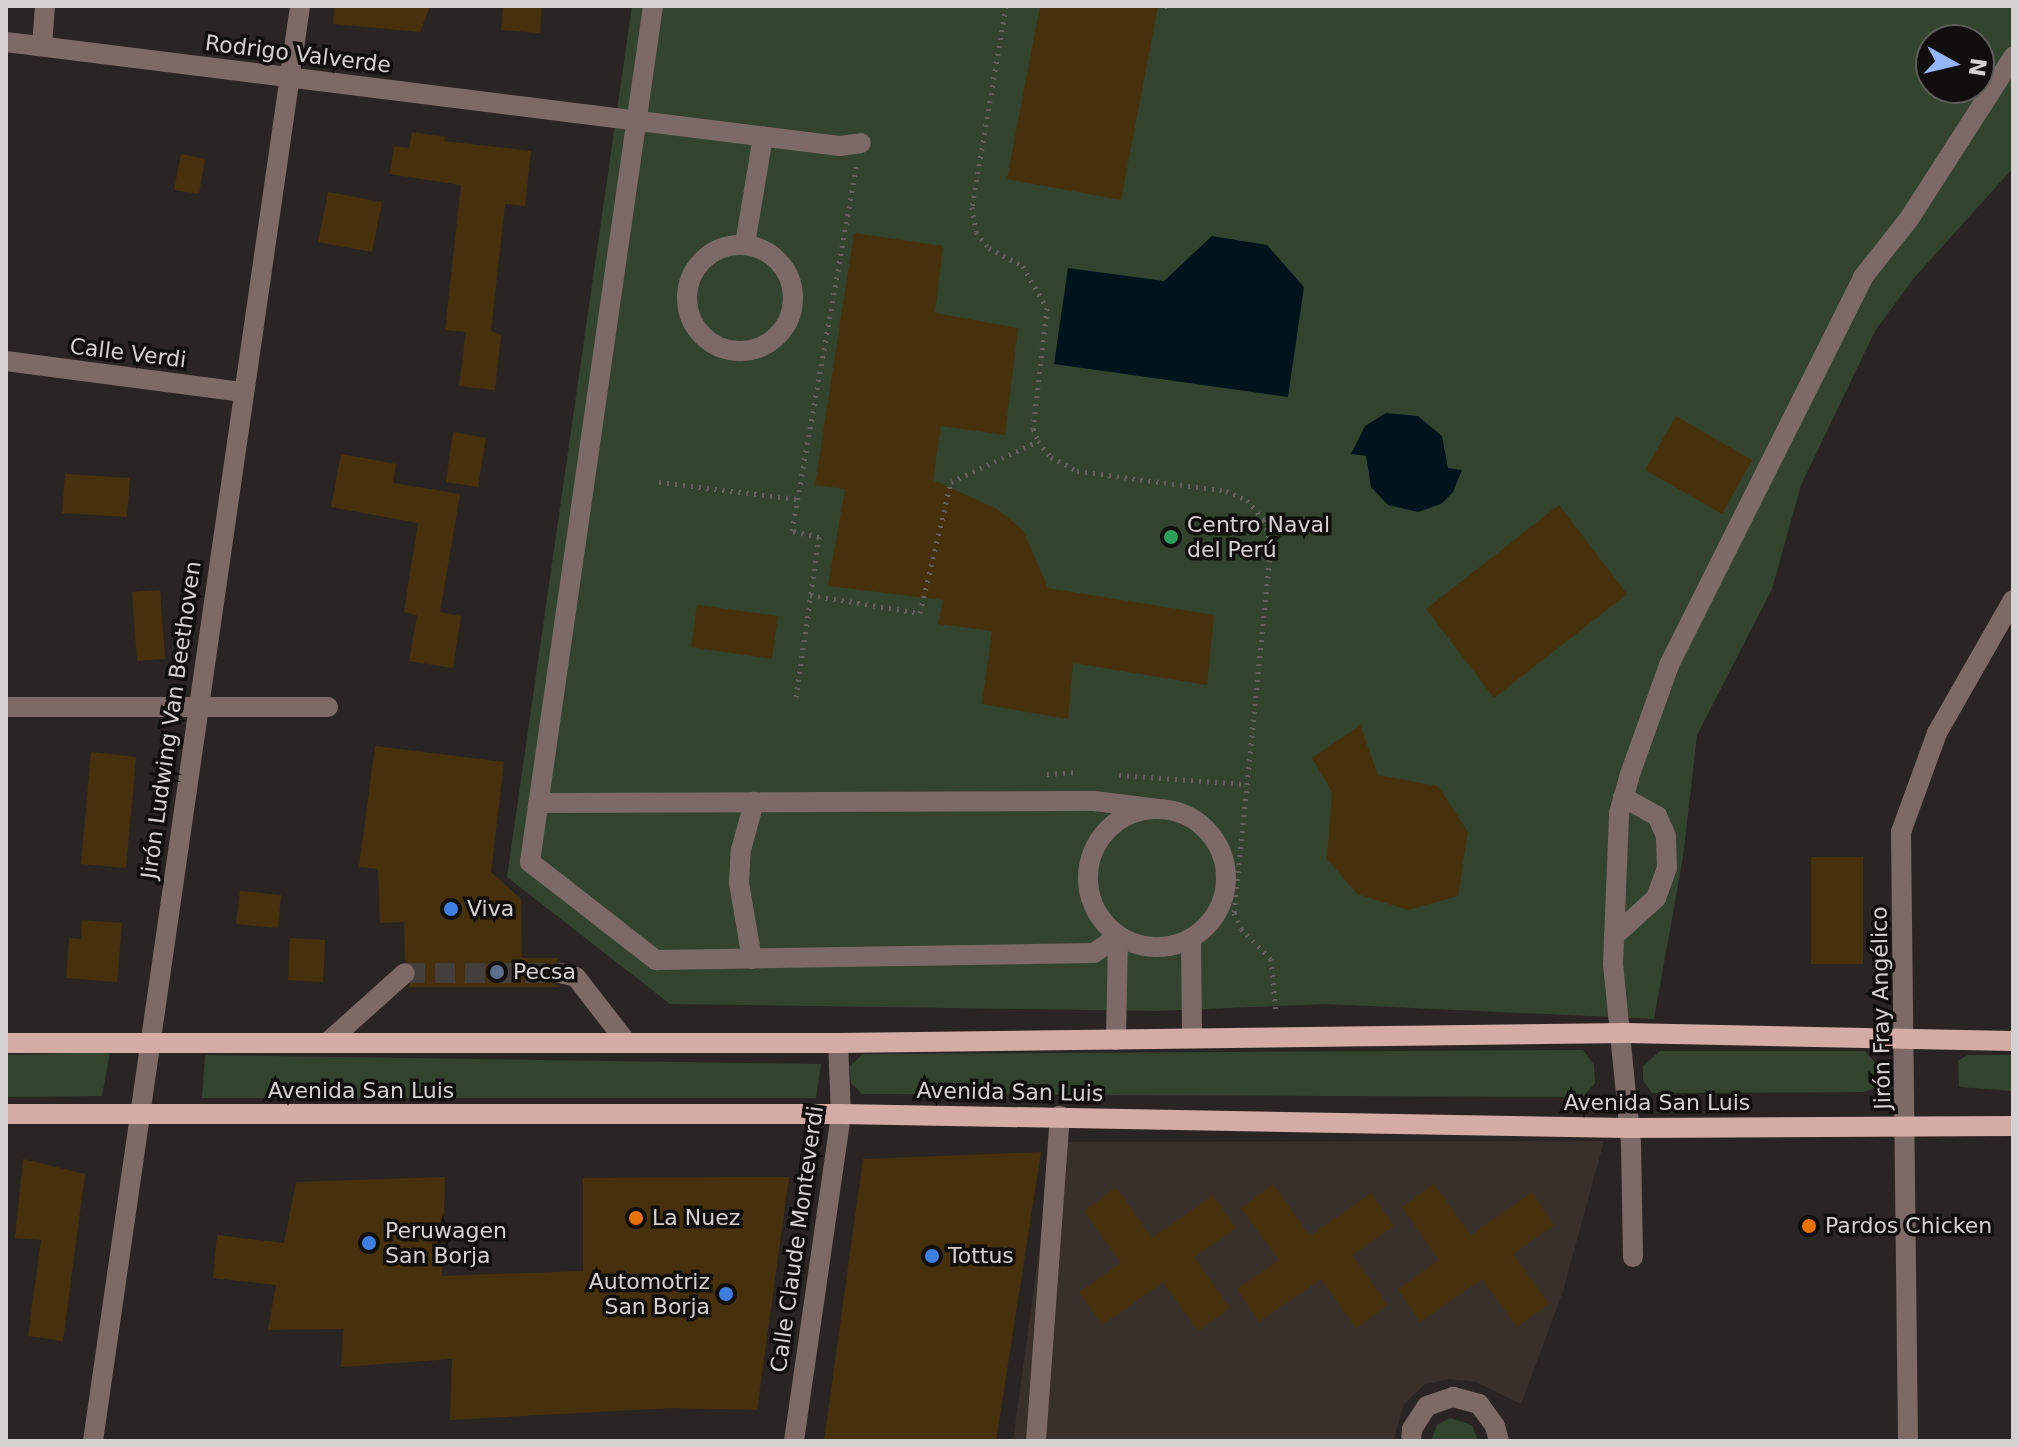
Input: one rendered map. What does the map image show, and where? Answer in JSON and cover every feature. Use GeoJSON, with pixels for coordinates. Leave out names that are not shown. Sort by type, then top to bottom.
{"type":"FeatureCollection","features":[{"type":"Feature","properties":{"kind":"main road"},"geometry":{"type":"LineString","coordinates":[[6,1043],[838,1043],[1618,1033],[2013,1041]]}},
{"type":"Feature","properties":{"kind":"main road","name":"Avenida San Luis"},"geometry":{"type":"LineString","coordinates":[[6,1114],[841,1114],[1628,1128],[2013,1126]]}},
{"type":"Feature","properties":{"kind":"street"},"geometry":{"type":"LineString","coordinates":[[42,46],[45,6]]}},
{"type":"Feature","properties":{"kind":"street","name":"Jirón Ludwing Van Beethoven"},"geometry":{"type":"LineString","coordinates":[[93,1441],[196,709],[300,6]]}},
{"type":"Feature","properties":{"kind":"street"},"geometry":{"type":"LineString","coordinates":[[653,6],[530,862],[645,955],[656,960],[1094,953],[1118,936]]}},
{"type":"Feature","properties":{"kind":"street","name":"Rodrigo Valverde"},"geometry":{"type":"LineString","coordinates":[[6,42],[584,115],[636,117],[840,146],[861,143]]}},
{"type":"Feature","properties":{"kind":"street"},"geometry":{"type":"LineString","coordinates":[[1633,1257],[1628,1128],[1618,1033],[1614,936],[1623,797],[1669,665],[1863,277],[1909,219],[2013,57]]}},
{"type":"Feature","properties":{"kind":"street"},"geometry":{"type":"LineString","coordinates":[[745,244],[763,136]]}},
{"type":"Feature","properties":{"kind":"street"},"geometry":{"type":"LineString","coordinates":[[745,244],[776,258],[787,271],[793,305],[778,336],[747,351],[730,350],[699,332],[687,299],[694,273],[711,253],[745,244]]}},
{"type":"Feature","properties":{"kind":"street","name":"Calle Verdi"},"geometry":{"type":"LineString","coordinates":[[6,361],[243,392]]}},
{"type":"Feature","properties":{"kind":"street","name":"Jirón Fray Angélico"},"geometry":{"type":"LineString","coordinates":[[1908,1441],[1908,1126],[1901,832],[1937,733],[2005,631],[2013,600]]}},
{"type":"Feature","properties":{"kind":"street"},"geometry":{"type":"LineString","coordinates":[[6,707],[328,707]]}},
{"type":"Feature","properties":{"kind":"street"},"geometry":{"type":"LineString","coordinates":[[1614,936],[1656,898],[1667,868],[1666,836],[1657,816],[1623,797]]}},
{"type":"Feature","properties":{"kind":"street"},"geometry":{"type":"LineString","coordinates":[[538,803],[1094,801],[1159,809],[1191,818],[1216,841],[1231,883],[1221,906],[1191,940],[1154,948],[1118,936],[1092,902],[1091,858],[1116,822],[1159,809]]}},
{"type":"Feature","properties":{"kind":"street"},"geometry":{"type":"LineString","coordinates":[[752,959],[739,883],[741,850],[754,802]]}},
{"type":"Feature","properties":{"kind":"street"},"geometry":{"type":"LineString","coordinates":[[1116,1040],[1118,936]]}},
{"type":"Feature","properties":{"kind":"street"},"geometry":{"type":"LineString","coordinates":[[1191,940],[1192,1038]]}},
{"type":"Feature","properties":{"kind":"street"},"geometry":{"type":"LineString","coordinates":[[328,1042],[405,973]]}},
{"type":"Feature","properties":{"kind":"street"},"geometry":{"type":"LineString","coordinates":[[560,973],[576,977],[627,1043]]}},
{"type":"Feature","properties":{"kind":"street","name":"Calle Claude Monteverdi"},"geometry":{"type":"LineString","coordinates":[[794,1441],[841,1114],[838,1043]]}},
{"type":"Feature","properties":{"kind":"street"},"geometry":{"type":"LineString","coordinates":[[1036,1441],[1060,1116]]}},
{"type":"Feature","properties":{"kind":"street"},"geometry":{"type":"LineString","coordinates":[[1411,1441],[1412,1429],[1427,1406],[1453,1397],[1479,1404],[1495,1426],[1498,1441]]}},
{"type":"Feature","properties":{"kind":"path"},"geometry":{"type":"LineString","coordinates":[[1006,6],[972,207],[982,240],[1023,266],[1047,308],[1033,429],[1038,441],[1051,457],[1077,471],[1226,491],[1247,500],[1264,520],[1271,544],[1271,581],[1231,883],[1234,913],[1241,929],[1262,946],[1274,970],[1277,1037]]}},
{"type":"Feature","properties":{"kind":"path"},"geometry":{"type":"LineString","coordinates":[[796,697],[819,537],[792,531],[861,143]]}},
{"type":"Feature","properties":{"kind":"path"},"geometry":{"type":"LineString","coordinates":[[810,595],[920,613],[951,482],[1038,441]]}},
{"type":"Feature","properties":{"kind":"path"},"geometry":{"type":"LineString","coordinates":[[659,482],[797,499]]}},
{"type":"Feature","properties":{"kind":"shaded area"},"geometry":{"type":"Polygon","coordinates":[[[1604,1141],[1563,1291],[1521,1404],[1476,1382],[1449,1379],[1425,1384],[1404,1404],[1393,1441],[1013,1441],[1054,1142],[1604,1141]]]}},
{"type":"Feature","properties":{"kind":"green space","name":"Centro Naval del Perú"},"geometry":{"type":"Polygon","coordinates":[[[632,6],[2013,6],[2013,168],[1914,278],[1875,331],[1801,485],[1772,589],[1697,735],[1683,857],[1654,1019],[1326,1004],[1157,1011],[670,1004],[507,877],[632,6]]]}},
{"type":"Feature","properties":{"kind":"green space"},"geometry":{"type":"Polygon","coordinates":[[[1583,1050],[1594,1065],[1595,1083],[1583,1097],[862,1094],[851,1083],[850,1066],[863,1054],[1583,1050]]]}},
{"type":"Feature","properties":{"kind":"green space"},"geometry":{"type":"Polygon","coordinates":[[[1660,1051],[1865,1051],[1883,1072],[1875,1088],[1864,1092],[1652,1093],[1643,1080],[1643,1066],[1660,1051]]]}},
{"type":"Feature","properties":{"kind":"green space"},"geometry":{"type":"Polygon","coordinates":[[[110,1052],[102,1096],[6,1097],[6,1055],[110,1052]]]}},
{"type":"Feature","properties":{"kind":"green space"},"geometry":{"type":"Polygon","coordinates":[[[205,1055],[821,1064],[816,1098],[202,1098],[205,1055]]]}},
{"type":"Feature","properties":{"kind":"green space"},"geometry":{"type":"Polygon","coordinates":[[[1967,1055],[2013,1055],[2013,1091],[1959,1087],[1958,1061],[1967,1055]]]}},
{"type":"Feature","properties":{"kind":"green space"},"geometry":{"type":"Polygon","coordinates":[[[1450,1418],[1472,1425],[1478,1441],[1431,1441],[1437,1425],[1450,1418]]]}},
{"type":"Feature","properties":{"kind":"water"},"geometry":{"type":"Polygon","coordinates":[[[1212,236],[1267,245],[1304,287],[1288,397],[1054,364],[1068,268],[1164,281],[1212,236]]]}},
{"type":"Feature","properties":{"kind":"water"},"geometry":{"type":"Polygon","coordinates":[[[1386,413],[1418,416],[1442,436],[1448,468],[1462,470],[1453,492],[1441,504],[1418,512],[1388,505],[1371,487],[1366,456],[1351,454],[1365,426],[1386,413]]]}},
{"type":"Feature","properties":{"kind":"building"},"geometry":{"type":"Polygon","coordinates":[[[334,6],[430,6],[420,32],[333,24],[334,6]]]}},
{"type":"Feature","properties":{"kind":"building"},"geometry":{"type":"Polygon","coordinates":[[[503,6],[542,6],[540,33],[501,30],[503,6]]]}},
{"type":"Feature","properties":{"kind":"building"},"geometry":{"type":"Polygon","coordinates":[[[1040,6],[1158,6],[1121,200],[1007,179],[1040,6]]]}},
{"type":"Feature","properties":{"kind":"building"},"geometry":{"type":"Polygon","coordinates":[[[412,132],[445,137],[444,141],[531,151],[525,206],[505,204],[491,331],[501,335],[495,390],[459,386],[466,332],[445,330],[461,185],[390,174],[394,146],[409,148],[412,132]]]}},
{"type":"Feature","properties":{"kind":"building"},"geometry":{"type":"Polygon","coordinates":[[[181,154],[205,159],[199,194],[174,190],[181,154]]]}},
{"type":"Feature","properties":{"kind":"building"},"geometry":{"type":"Polygon","coordinates":[[[328,192],[382,202],[372,252],[318,242],[328,192]]]}},
{"type":"Feature","properties":{"kind":"building"},"geometry":{"type":"Polygon","coordinates":[[[854,233],[943,246],[935,313],[1018,328],[1005,435],[941,426],[933,480],[997,509],[1023,530],[1048,588],[1214,615],[1207,685],[1073,663],[1068,719],[982,704],[992,631],[938,624],[943,600],[828,586],[845,489],[815,485],[854,233]]]}},
{"type":"Feature","properties":{"kind":"building"},"geometry":{"type":"Polygon","coordinates":[[[1676,416],[1752,460],[1722,514],[1645,470],[1676,416]]]}},
{"type":"Feature","properties":{"kind":"building"},"geometry":{"type":"Polygon","coordinates":[[[453,432],[486,438],[478,487],[446,482],[453,432]]]}},
{"type":"Feature","properties":{"kind":"building"},"geometry":{"type":"Polygon","coordinates":[[[341,454],[396,464],[393,483],[460,494],[440,612],[461,616],[453,668],[409,661],[417,615],[404,612],[418,523],[331,507],[341,454]]]}},
{"type":"Feature","properties":{"kind":"building"},"geometry":{"type":"Polygon","coordinates":[[[65,474],[130,478],[127,517],[62,513],[65,474]]]}},
{"type":"Feature","properties":{"kind":"building"},"geometry":{"type":"Polygon","coordinates":[[[1559,505],[1627,594],[1494,698],[1426,609],[1559,505]]]}},
{"type":"Feature","properties":{"kind":"building"},"geometry":{"type":"Polygon","coordinates":[[[160,590],[165,659],[137,661],[132,592],[160,590]]]}},
{"type":"Feature","properties":{"kind":"building"},"geometry":{"type":"Polygon","coordinates":[[[697,605],[778,616],[772,659],[691,647],[697,605]]]}},
{"type":"Feature","properties":{"kind":"building"},"geometry":{"type":"Polygon","coordinates":[[[1360,725],[1378,775],[1438,786],[1468,832],[1458,896],[1408,910],[1357,894],[1327,859],[1332,792],[1312,758],[1360,725]]]}},
{"type":"Feature","properties":{"kind":"building"},"geometry":{"type":"Polygon","coordinates":[[[375,746],[504,762],[491,872],[521,899],[522,958],[560,958],[547,971],[550,982],[560,987],[408,987],[418,971],[405,960],[404,922],[380,923],[378,869],[359,867],[375,746]]]}},
{"type":"Feature","properties":{"kind":"building"},"geometry":{"type":"Polygon","coordinates":[[[91,752],[136,757],[126,868],[81,864],[91,752]]]}},
{"type":"Feature","properties":{"kind":"building"},"geometry":{"type":"Polygon","coordinates":[[[1811,857],[1863,857],[1863,964],[1811,964],[1811,857]]]}},
{"type":"Feature","properties":{"kind":"building"},"geometry":{"type":"Polygon","coordinates":[[[240,891],[281,895],[278,928],[236,924],[240,891]]]}},
{"type":"Feature","properties":{"kind":"building"},"geometry":{"type":"Polygon","coordinates":[[[82,920],[122,923],[117,982],[66,978],[69,938],[81,939],[82,920]]]}},
{"type":"Feature","properties":{"kind":"building"},"geometry":{"type":"Polygon","coordinates":[[[290,938],[325,940],[323,982],[288,980],[290,938]]]}},
{"type":"Feature","properties":{"kind":"building"},"geometry":{"type":"Polygon","coordinates":[[[1041,1152],[996,1441],[824,1441],[863,1159],[1041,1152]]]}},
{"type":"Feature","properties":{"kind":"building"},"geometry":{"type":"Polygon","coordinates":[[[23,1159],[85,1174],[63,1341],[28,1336],[41,1240],[15,1238],[23,1159]]]}},
{"type":"Feature","properties":{"kind":"building"},"geometry":{"type":"Polygon","coordinates":[[[445,1177],[442,1276],[583,1271],[583,1178],[789,1177],[757,1410],[671,1408],[450,1420],[452,1359],[341,1367],[343,1329],[268,1330],[276,1285],[213,1278],[217,1235],[284,1243],[296,1182],[445,1177]]]}},
{"type":"Feature","properties":{"kind":"building"},"geometry":{"type":"Polygon","coordinates":[[[1273,1184],[1310,1236],[1371,1193],[1394,1226],[1352,1255],[1388,1305],[1356,1328],[1321,1279],[1259,1322],[1237,1289],[1279,1260],[1241,1208],[1273,1184]]]}},
{"type":"Feature","properties":{"kind":"building"},"geometry":{"type":"Polygon","coordinates":[[[1434,1184],[1471,1235],[1532,1192],[1554,1225],[1513,1254],[1549,1304],[1517,1327],[1482,1279],[1420,1322],[1398,1289],[1439,1260],[1402,1207],[1434,1184]]]}},
{"type":"Feature","properties":{"kind":"building"},"geometry":{"type":"Polygon","coordinates":[[[1116,1187],[1152,1238],[1213,1195],[1236,1228],[1194,1257],[1230,1308],[1198,1331],[1163,1282],[1102,1325],[1079,1292],[1121,1263],[1084,1211],[1116,1187]]]}},
{"type":"Feature","properties":{"kind":"tunnel"},"geometry":{"type":"LineString","coordinates":[[405,973],[560,973]]}},
{"type":"Feature","properties":{"kind":"place","name":"Centro Naval del Perú"},"geometry":{"type":"Point","coordinates":[1171,537]}},
{"type":"Feature","properties":{"kind":"place","name":"Viva"},"geometry":{"type":"Point","coordinates":[451,909]}},
{"type":"Feature","properties":{"kind":"place","name":"Pecsa"},"geometry":{"type":"Point","coordinates":[497,972]}},
{"type":"Feature","properties":{"kind":"place","name":"La Nuez"},"geometry":{"type":"Point","coordinates":[636,1218]}},
{"type":"Feature","properties":{"kind":"place","name":"Pardos Chicken"},"geometry":{"type":"Point","coordinates":[1809,1226]}},
{"type":"Feature","properties":{"kind":"place","name":"Peruwagen San Borja"},"geometry":{"type":"Point","coordinates":[369,1243]}},
{"type":"Feature","properties":{"kind":"place","name":"Tottus"},"geometry":{"type":"Point","coordinates":[932,1256]}},
{"type":"Feature","properties":{"kind":"place","name":"Automotriz San Borja"},"geometry":{"type":"Point","coordinates":[726,1294]}}]}
